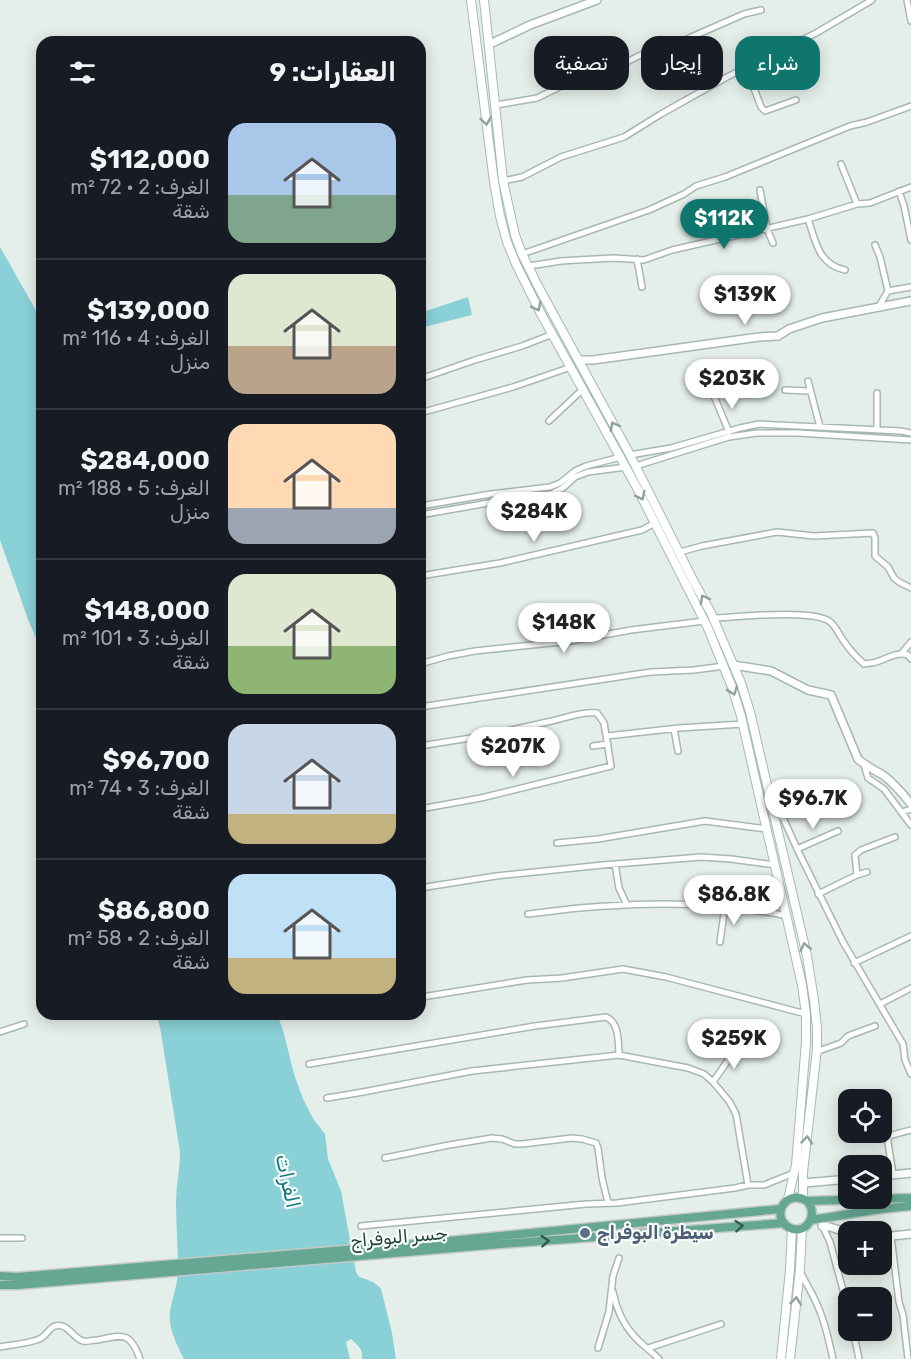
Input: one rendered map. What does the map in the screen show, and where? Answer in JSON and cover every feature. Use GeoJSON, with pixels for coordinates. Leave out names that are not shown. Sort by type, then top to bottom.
{"type":"FeatureCollection","features":[{"type":"Feature","properties":{"kind":"main road"},"geometry":{"type":"LineString","coordinates":[[471,0],[494,183],[507,242],[540,312],[626,467],[660,526],[680,552],[714,618],[741,682],[773,805],[807,956],[817,1028],[803,1172],[805,1200],[817,1222]]}},
{"type":"Feature","properties":{"kind":"main road"},"geometry":{"type":"LineString","coordinates":[[484,0],[503,181],[514,235],[636,466],[660,526],[724,666],[743,724],[802,985],[806,1014],[807,1042],[794,1173],[788,1199],[781,1209],[784,1223],[797,1228],[881,1209],[911,1206]]}},
{"type":"Feature","properties":{"kind":"main road"},"geometry":{"type":"LineString","coordinates":[[479,71],[492,69]]}},
{"type":"Feature","properties":{"kind":"main road"},"geometry":{"type":"LineString","coordinates":[[755,777],[764,774]]}},
{"type":"Feature","properties":{"kind":"main road"},"geometry":{"type":"LineString","coordinates":[[788,1199],[798,1197],[805,1200],[911,1198]]}},
{"type":"Feature","properties":{"kind":"main road","name":"جسر البوفراج"},"geometry":{"type":"LineString","coordinates":[[466,1243],[781,1209]]}},
{"type":"Feature","properties":{"kind":"main road","name":"جسر البوفراج"},"geometry":{"type":"LineString","coordinates":[[18,1281],[466,1243],[784,1223]]}},
{"type":"Feature","properties":{"kind":"main road"},"geometry":{"type":"LineString","coordinates":[[790,1359],[800,1269],[797,1228]]}},
{"type":"Feature","properties":{"kind":"main road"},"geometry":{"type":"LineString","coordinates":[[781,1359],[790,1270],[797,1228]]}},
{"type":"Feature","properties":{"kind":"main road"},"geometry":{"type":"LineString","coordinates":[[0,1276],[18,1281]]}},
{"type":"Feature","properties":{"kind":"main road"},"geometry":{"type":"LineString","coordinates":[[0,1285],[18,1281]]}},
{"type":"Feature","properties":{"kind":"street"},"geometry":{"type":"LineString","coordinates":[[490,44],[530,25],[597,0]]}},
{"type":"Feature","properties":{"kind":"street"},"geometry":{"type":"LineString","coordinates":[[810,36],[863,2],[872,0]]}},
{"type":"Feature","properties":{"kind":"street"},"geometry":{"type":"LineString","coordinates":[[907,0],[911,21]]}},
{"type":"Feature","properties":{"kind":"street"},"geometry":{"type":"LineString","coordinates":[[496,105],[537,98],[568,83],[614,68],[643,54],[680,42],[744,14],[760,10]]}},
{"type":"Feature","properties":{"kind":"street"},"geometry":{"type":"LineString","coordinates":[[503,181],[522,177],[561,157],[624,137],[735,73]]}},
{"type":"Feature","properties":{"kind":"street"},"geometry":{"type":"LineString","coordinates":[[755,90],[761,107],[765,111],[796,100]]}},
{"type":"Feature","properties":{"kind":"street"},"geometry":{"type":"LineString","coordinates":[[522,254],[649,210],[696,186],[725,177],[850,126],[911,106]]}},
{"type":"Feature","properties":{"kind":"street"},"geometry":{"type":"LineString","coordinates":[[841,164],[857,204]]}},
{"type":"Feature","properties":{"kind":"street"},"geometry":{"type":"LineString","coordinates":[[529,266],[561,261],[614,258],[644,260],[672,250],[808,219],[870,202],[911,187]]}},
{"type":"Feature","properties":{"kind":"street"},"geometry":{"type":"LineString","coordinates":[[760,190],[767,229],[773,243]]}},
{"type":"Feature","properties":{"kind":"street"},"geometry":{"type":"LineString","coordinates":[[899,191],[911,240]]}},
{"type":"Feature","properties":{"kind":"street"},"geometry":{"type":"LineString","coordinates":[[808,219],[822,256],[827,263],[845,270]]}},
{"type":"Feature","properties":{"kind":"street"},"geometry":{"type":"LineString","coordinates":[[875,245],[888,291],[879,306]]}},
{"type":"Feature","properties":{"kind":"street"},"geometry":{"type":"LineString","coordinates":[[637,259],[642,286]]}},
{"type":"Feature","properties":{"kind":"street"},"geometry":{"type":"LineString","coordinates":[[888,291],[911,287]]}},
{"type":"Feature","properties":{"kind":"street"},"geometry":{"type":"LineString","coordinates":[[578,360],[778,336],[789,329],[822,318],[911,301]]}},
{"type":"Feature","properties":{"kind":"street"},"geometry":{"type":"LineString","coordinates":[[426,377],[553,334]]}},
{"type":"Feature","properties":{"kind":"street"},"geometry":{"type":"LineString","coordinates":[[426,411],[513,387],[571,367]]}},
{"type":"Feature","properties":{"kind":"street"},"geometry":{"type":"LineString","coordinates":[[808,381],[820,427]]}},
{"type":"Feature","properties":{"kind":"street"},"geometry":{"type":"LineString","coordinates":[[549,421],[583,389]]}},
{"type":"Feature","properties":{"kind":"street"},"geometry":{"type":"LineString","coordinates":[[785,390],[810,391]]}},
{"type":"Feature","properties":{"kind":"street"},"geometry":{"type":"LineString","coordinates":[[877,393],[877,430]]}},
{"type":"Feature","properties":{"kind":"street"},"geometry":{"type":"LineString","coordinates":[[714,396],[729,432]]}},
{"type":"Feature","properties":{"kind":"street"},"geometry":{"type":"LineString","coordinates":[[630,455],[659,451],[759,424],[911,433]]}},
{"type":"Feature","properties":{"kind":"street"},"geometry":{"type":"LineString","coordinates":[[636,466],[729,437],[757,433],[798,433],[911,440]]}},
{"type":"Feature","properties":{"kind":"street"},"geometry":{"type":"LineString","coordinates":[[426,505],[550,487],[586,466],[621,457]]}},
{"type":"Feature","properties":{"kind":"street"},"geometry":{"type":"LineString","coordinates":[[426,514],[550,494],[563,488],[575,477],[588,472],[626,467]]}},
{"type":"Feature","properties":{"kind":"street"},"geometry":{"type":"LineString","coordinates":[[426,575],[511,561],[660,526]]}},
{"type":"Feature","properties":{"kind":"street"},"geometry":{"type":"LineString","coordinates":[[680,552],[777,532],[814,536],[873,533],[875,556],[888,567],[894,578],[911,588]]}},
{"type":"Feature","properties":{"kind":"street"},"geometry":{"type":"LineString","coordinates":[[714,618],[774,615],[820,617],[836,627],[855,656],[864,664],[902,653],[911,659]]}},
{"type":"Feature","properties":{"kind":"street"},"geometry":{"type":"LineString","coordinates":[[426,662],[475,651],[571,641],[631,630],[704,621]]}},
{"type":"Feature","properties":{"kind":"street"},"geometry":{"type":"LineString","coordinates":[[902,653],[911,642]]}},
{"type":"Feature","properties":{"kind":"street"},"geometry":{"type":"LineString","coordinates":[[733,665],[771,671],[808,690],[831,695],[858,759],[882,775],[911,804]]}},
{"type":"Feature","properties":{"kind":"street"},"geometry":{"type":"LineString","coordinates":[[426,706],[651,672],[724,666]]}},
{"type":"Feature","properties":{"kind":"street"},"geometry":{"type":"LineString","coordinates":[[426,745],[463,740],[588,712],[597,713],[604,723],[611,766],[481,798],[426,808]]}},
{"type":"Feature","properties":{"kind":"street"},"geometry":{"type":"LineString","coordinates":[[607,736],[743,724]]}},
{"type":"Feature","properties":{"kind":"street"},"geometry":{"type":"LineString","coordinates":[[674,729],[678,751]]}},
{"type":"Feature","properties":{"kind":"street"},"geometry":{"type":"LineString","coordinates":[[593,746],[608,744]]}},
{"type":"Feature","properties":{"kind":"street"},"geometry":{"type":"LineString","coordinates":[[864,765],[868,778],[884,789],[911,825]]}},
{"type":"Feature","properties":{"kind":"street"},"geometry":{"type":"LineString","coordinates":[[832,785],[804,791],[773,805],[784,820],[818,894],[854,963],[903,1044],[905,1060],[911,1074]]}},
{"type":"Feature","properties":{"kind":"street"},"geometry":{"type":"LineString","coordinates":[[902,812],[911,809]]}},
{"type":"Feature","properties":{"kind":"street"},"geometry":{"type":"LineString","coordinates":[[557,843],[598,839],[705,821],[767,829]]}},
{"type":"Feature","properties":{"kind":"street"},"geometry":{"type":"LineString","coordinates":[[797,849],[838,831]]}},
{"type":"Feature","properties":{"kind":"street"},"geometry":{"type":"LineString","coordinates":[[857,875],[855,855],[861,850],[895,837]]}},
{"type":"Feature","properties":{"kind":"street"},"geometry":{"type":"LineString","coordinates":[[426,887],[496,876],[701,857],[775,865]]}},
{"type":"Feature","properties":{"kind":"street"},"geometry":{"type":"LineString","coordinates":[[615,864],[619,888],[627,905]]}},
{"type":"Feature","properties":{"kind":"street"},"geometry":{"type":"LineString","coordinates":[[818,894],[867,872]]}},
{"type":"Feature","properties":{"kind":"street"},"geometry":{"type":"LineString","coordinates":[[528,915],[605,906],[665,903],[725,906],[787,916]]}},
{"type":"Feature","properties":{"kind":"street"},"geometry":{"type":"LineString","coordinates":[[720,942],[725,906]]}},
{"type":"Feature","properties":{"kind":"street"},"geometry":{"type":"LineString","coordinates":[[854,963],[911,936]]}},
{"type":"Feature","properties":{"kind":"street"},"geometry":{"type":"LineString","coordinates":[[426,996],[527,980],[562,978],[623,969],[666,977],[806,1014]]}},
{"type":"Feature","properties":{"kind":"street"},"geometry":{"type":"LineString","coordinates":[[880,1005],[911,988]]}},
{"type":"Feature","properties":{"kind":"street"},"geometry":{"type":"LineString","coordinates":[[309,1064],[535,1026],[606,1017],[614,1023],[619,1055]]}},
{"type":"Feature","properties":{"kind":"street"},"geometry":{"type":"LineString","coordinates":[[0,1032],[24,1024]]}},
{"type":"Feature","properties":{"kind":"street"},"geometry":{"type":"LineString","coordinates":[[816,1052],[841,1043],[848,1036],[875,1026]]}},
{"type":"Feature","properties":{"kind":"street"},"geometry":{"type":"LineString","coordinates":[[713,1082],[732,1052]]}},
{"type":"Feature","properties":{"kind":"street"},"geometry":{"type":"LineString","coordinates":[[327,1098],[472,1071],[619,1055],[688,1068],[704,1074],[713,1082],[729,1101],[736,1114],[748,1185]]}},
{"type":"Feature","properties":{"kind":"street"},"geometry":{"type":"LineString","coordinates":[[911,1130],[888,1136],[893,1174],[911,1173]]}},
{"type":"Feature","properties":{"kind":"street"},"geometry":{"type":"LineString","coordinates":[[385,1158],[492,1138],[502,1138],[515,1144],[582,1139],[596,1143],[608,1203]]}},
{"type":"Feature","properties":{"kind":"street"},"geometry":{"type":"LineString","coordinates":[[361,1226],[608,1203],[748,1185],[764,1185],[794,1173]]}},
{"type":"Feature","properties":{"kind":"street"},"geometry":{"type":"LineString","coordinates":[[804,1183],[838,1180]]}},
{"type":"Feature","properties":{"kind":"street"},"geometry":{"type":"LineString","coordinates":[[817,1222],[838,1230]]}},
{"type":"Feature","properties":{"kind":"street"},"geometry":{"type":"LineString","coordinates":[[817,1222],[830,1242],[842,1287]]}},
{"type":"Feature","properties":{"kind":"street"},"geometry":{"type":"LineString","coordinates":[[892,1236],[911,1234]]}},
{"type":"Feature","properties":{"kind":"street"},"geometry":{"type":"LineString","coordinates":[[0,1238],[22,1238]]}},
{"type":"Feature","properties":{"kind":"street"},"geometry":{"type":"LineString","coordinates":[[892,1244],[908,1359]]}},
{"type":"Feature","properties":{"kind":"street"},"geometry":{"type":"LineString","coordinates":[[598,1348],[609,1312],[619,1258]]}},
{"type":"Feature","properties":{"kind":"street"},"geometry":{"type":"LineString","coordinates":[[800,1269],[820,1312],[833,1359]]}},
{"type":"Feature","properties":{"kind":"street"},"geometry":{"type":"LineString","coordinates":[[612,1287],[617,1309],[626,1324],[634,1336],[659,1359]]}},
{"type":"Feature","properties":{"kind":"street"},"geometry":{"type":"LineString","coordinates":[[648,1348],[721,1324]]}},
{"type":"Feature","properties":{"kind":"street"},"geometry":{"type":"LineString","coordinates":[[0,1347],[40,1340],[51,1328],[64,1326],[82,1341],[118,1336],[126,1338],[135,1345],[140,1359]]}},
{"type":"Feature","properties":{"kind":"street"},"geometry":{"type":"LineString","coordinates":[[856,1341],[859,1359]]}},
{"type":"Feature","properties":{"kind":"water"},"geometry":{"type":"Polygon","coordinates":[[[0,247],[36,310],[36,638],[0,540],[0,247]]]}},
{"type":"Feature","properties":{"kind":"water"},"geometry":{"type":"Polygon","coordinates":[[[468,297],[472,315],[426,326],[426,311],[468,297]]]}},
{"type":"Feature","properties":{"kind":"water","name":"الفرات"},"geometry":{"type":"Polygon","coordinates":[[[158,1020],[279,1020],[303,1099],[314,1120],[325,1134],[328,1159],[341,1191],[356,1272],[359,1277],[373,1282],[381,1289],[396,1359],[362,1359],[361,1350],[351,1339],[346,1342],[350,1359],[184,1359],[175,1340],[170,1319],[178,1274],[176,1204],[180,1152],[158,1020]]]}},
{"type":"Feature","properties":{"kind":"place","name":"سيطرة البوفراج"},"geometry":{"type":"Point","coordinates":[585,1233]}}]}
